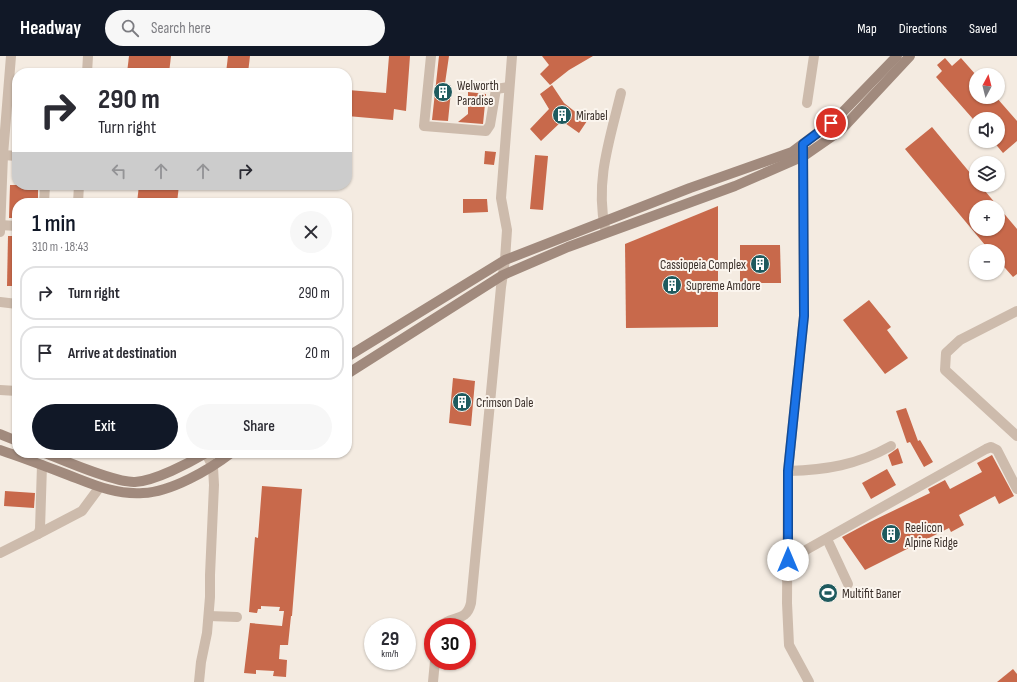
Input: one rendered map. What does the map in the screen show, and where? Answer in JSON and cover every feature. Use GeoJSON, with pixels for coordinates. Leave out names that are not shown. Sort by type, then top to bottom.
{"type":"FeatureCollection","features":[{"type":"Feature","properties":{"kind":"street"},"geometry":{"type":"LineString","coordinates":[[0,232],[3,156],[12,102],[11,56]]}},
{"type":"Feature","properties":{"kind":"street"},"geometry":{"type":"LineString","coordinates":[[87,68],[88,56]]}},
{"type":"Feature","properties":{"kind":"street"},"geometry":{"type":"LineString","coordinates":[[431,56],[424,126],[486,131],[490,125],[496,89],[509,87]]}},
{"type":"Feature","properties":{"kind":"street"},"geometry":{"type":"LineString","coordinates":[[462,618],[469,612],[471,603],[505,260],[507,230],[501,198],[512,56]]}},
{"type":"Feature","properties":{"kind":"street"},"geometry":{"type":"LineString","coordinates":[[807,104],[814,56]]}},
{"type":"Feature","properties":{"kind":"street"},"geometry":{"type":"LineString","coordinates":[[352,354],[505,260],[603,221],[792,152],[836,119],[897,56]]}},
{"type":"Feature","properties":{"kind":"street"},"geometry":{"type":"LineString","coordinates":[[352,371],[503,275],[606,234],[735,186],[804,156],[840,131],[910,56]]}},
{"type":"Feature","properties":{"kind":"street"},"geometry":{"type":"LineString","coordinates":[[606,234],[603,221],[601,180],[621,93]]}},
{"type":"Feature","properties":{"kind":"street"},"geometry":{"type":"LineString","coordinates":[[803,144],[804,316],[788,471],[788,560],[786,603],[789,645],[809,682]]}},
{"type":"Feature","properties":{"kind":"street"},"geometry":{"type":"LineString","coordinates":[[3,156],[12,156]]}},
{"type":"Feature","properties":{"kind":"street"},"geometry":{"type":"LineString","coordinates":[[0,225],[12,226]]}},
{"type":"Feature","properties":{"kind":"street"},"geometry":{"type":"LineString","coordinates":[[0,302],[12,303]]}},
{"type":"Feature","properties":{"kind":"street"},"geometry":{"type":"LineString","coordinates":[[1017,311],[960,340],[946,353],[945,370],[1017,436]]}},
{"type":"Feature","properties":{"kind":"street"},"geometry":{"type":"LineString","coordinates":[[0,390],[12,391]]}},
{"type":"Feature","properties":{"kind":"street"},"geometry":{"type":"LineString","coordinates":[[0,434],[12,439]]}},
{"type":"Feature","properties":{"kind":"street"},"geometry":{"type":"LineString","coordinates":[[788,471],[816,470],[847,465],[870,457],[890,446]]}},
{"type":"Feature","properties":{"kind":"street"},"geometry":{"type":"LineString","coordinates":[[788,560],[991,447],[997,450],[1017,488]]}},
{"type":"Feature","properties":{"kind":"street"},"geometry":{"type":"LineString","coordinates":[[0,450],[12,454]]}},
{"type":"Feature","properties":{"kind":"street"},"geometry":{"type":"LineString","coordinates":[[22,458],[99,488],[143,493],[180,482],[213,467],[225,458]]}},
{"type":"Feature","properties":{"kind":"street"},"geometry":{"type":"LineString","coordinates":[[59,458],[109,476],[135,482],[170,472],[197,458]]}},
{"type":"Feature","properties":{"kind":"street"},"geometry":{"type":"LineString","coordinates":[[199,682],[209,616],[213,519],[213,467],[208,458]]}},
{"type":"Feature","properties":{"kind":"street"},"geometry":{"type":"LineString","coordinates":[[38,534],[40,529],[42,465]]}},
{"type":"Feature","properties":{"kind":"street"},"geometry":{"type":"LineString","coordinates":[[0,553],[82,511],[99,488]]}},
{"type":"Feature","properties":{"kind":"street"},"geometry":{"type":"LineString","coordinates":[[827,539],[848,584]]}},
{"type":"Feature","properties":{"kind":"street"},"geometry":{"type":"LineString","coordinates":[[209,616],[237,617]]}},
{"type":"Feature","properties":{"kind":"street"},"geometry":{"type":"LineString","coordinates":[[432,682],[434,670]]}},
{"type":"Feature","properties":{"kind":"building"},"geometry":{"type":"Polygon","coordinates":[[[129,56],[171,56],[170,68],[128,68],[129,56]]]}},
{"type":"Feature","properties":{"kind":"building"},"geometry":{"type":"Polygon","coordinates":[[[228,56],[250,56],[249,68],[227,68],[228,56]]]}},
{"type":"Feature","properties":{"kind":"building"},"geometry":{"type":"Polygon","coordinates":[[[389,56],[410,56],[406,111],[394,109],[393,120],[352,116],[352,90],[386,93],[389,56]]]}},
{"type":"Feature","properties":{"kind":"building"},"geometry":{"type":"Polygon","coordinates":[[[439,56],[449,56],[444,90],[451,91],[448,121],[432,120],[439,56]]]}},
{"type":"Feature","properties":{"kind":"building"},"geometry":{"type":"Polygon","coordinates":[[[542,56],[593,56],[569,70],[550,85],[540,74],[549,65],[542,56]]]}},
{"type":"Feature","properties":{"kind":"building"},"geometry":{"type":"Polygon","coordinates":[[[945,58],[952,66],[961,58],[970,68],[969,104],[1002,104],[1017,121],[1017,141],[1003,153],[999,148],[1005,148],[1005,112],[969,112],[969,114],[936,77],[942,71],[937,65],[945,58]]]}},
{"type":"Feature","properties":{"kind":"building","name":"Mirabel"},"geometry":{"type":"Polygon","coordinates":[[[552,85],[564,103],[587,121],[579,133],[562,121],[541,141],[530,129],[549,109],[540,94],[552,85]]]}},
{"type":"Feature","properties":{"kind":"building"},"geometry":{"type":"Polygon","coordinates":[[[468,92],[486,94],[483,124],[458,122],[468,114],[468,92]]]}},
{"type":"Feature","properties":{"kind":"building"},"geometry":{"type":"Polygon","coordinates":[[[932,127],[969,172],[969,192],[986,192],[993,200],[969,200],[969,226],[905,149],[932,127]]]}},
{"type":"Feature","properties":{"kind":"building"},"geometry":{"type":"Polygon","coordinates":[[[485,151],[496,152],[494,165],[484,164],[485,151]]]}},
{"type":"Feature","properties":{"kind":"building"},"geometry":{"type":"Polygon","coordinates":[[[535,155],[548,156],[543,210],[530,209],[535,155]]]}},
{"type":"Feature","properties":{"kind":"building"},"geometry":{"type":"Polygon","coordinates":[[[10,185],[12,185],[12,190],[38,190],[38,198],[12,198],[12,218],[9,218],[10,185]]]}},
{"type":"Feature","properties":{"kind":"building"},"geometry":{"type":"Polygon","coordinates":[[[138,190],[178,190],[178,198],[138,198],[138,190]]]}},
{"type":"Feature","properties":{"kind":"building"},"geometry":{"type":"Polygon","coordinates":[[[463,199],[487,199],[488,212],[463,213],[463,199]]]}},
{"type":"Feature","properties":{"kind":"building","name":"Supreme Amdore"},"geometry":{"type":"Polygon","coordinates":[[[718,206],[718,327],[626,328],[625,244],[718,206]]]}},
{"type":"Feature","properties":{"kind":"building"},"geometry":{"type":"Polygon","coordinates":[[[1005,215],[1017,229],[1017,274],[1013,277],[1005,268],[1005,244],[984,244],[978,236],[1005,236],[1005,215]]]}},
{"type":"Feature","properties":{"kind":"building"},"geometry":{"type":"Polygon","coordinates":[[[8,236],[12,236],[12,286],[7,286],[8,236]]]}},
{"type":"Feature","properties":{"kind":"building","name":"Cassiopeia Complex"},"geometry":{"type":"Polygon","coordinates":[[[740,245],[780,245],[781,283],[740,283],[740,245]]]}},
{"type":"Feature","properties":{"kind":"building"},"geometry":{"type":"Polygon","coordinates":[[[869,300],[891,327],[887,330],[908,358],[885,374],[843,320],[869,300]]]}},
{"type":"Feature","properties":{"kind":"building","name":"Crimson Dale"},"geometry":{"type":"Polygon","coordinates":[[[453,378],[475,381],[471,426],[449,423],[453,378]]]}},
{"type":"Feature","properties":{"kind":"building"},"geometry":{"type":"Polygon","coordinates":[[[906,408],[918,441],[920,440],[933,462],[924,467],[910,442],[907,443],[896,411],[906,408]]]}},
{"type":"Feature","properties":{"kind":"building"},"geometry":{"type":"Polygon","coordinates":[[[898,448],[903,463],[892,466],[888,455],[898,448]]]}},
{"type":"Feature","properties":{"kind":"building"},"geometry":{"type":"Polygon","coordinates":[[[992,455],[1014,496],[999,504],[995,496],[959,515],[964,525],[951,532],[949,528],[865,570],[842,537],[930,493],[928,489],[945,480],[950,489],[982,472],[977,463],[992,455]]]}},
{"type":"Feature","properties":{"kind":"building"},"geometry":{"type":"Polygon","coordinates":[[[887,469],[896,485],[871,499],[862,483],[887,469]]]}},
{"type":"Feature","properties":{"kind":"building"},"geometry":{"type":"Polygon","coordinates":[[[262,486],[302,489],[292,616],[288,645],[280,645],[279,659],[287,660],[286,677],[273,676],[274,671],[256,670],[256,674],[244,673],[250,623],[282,626],[284,611],[279,611],[280,607],[261,606],[261,609],[258,609],[257,613],[249,612],[255,537],[258,538],[262,486]]]}},
{"type":"Feature","properties":{"kind":"building"},"geometry":{"type":"Polygon","coordinates":[[[5,491],[35,493],[34,508],[4,506],[5,491]]]}},
{"type":"Feature","properties":{"kind":"building"},"geometry":{"type":"Polygon","coordinates":[[[1013,669],[1017,674],[1017,682],[997,682],[1013,669]]]}},
{"type":"Feature","properties":{"kind":"place","name":"Welworth Paradise"},"geometry":{"type":"Point","coordinates":[443,92]}},
{"type":"Feature","properties":{"kind":"place","name":"Mirabel"},"geometry":{"type":"Point","coordinates":[562,115]}},
{"type":"Feature","properties":{"kind":"place","name":"Cassiopeia Complex"},"geometry":{"type":"Point","coordinates":[760,264]}},
{"type":"Feature","properties":{"kind":"place","name":"Supreme Amdore"},"geometry":{"type":"Point","coordinates":[672,285]}},
{"type":"Feature","properties":{"kind":"place","name":"Crimson Dale"},"geometry":{"type":"Point","coordinates":[462,402]}},
{"type":"Feature","properties":{"kind":"place","name":"Reelicon Alpine Ridge"},"geometry":{"type":"Point","coordinates":[891,534]}},
{"type":"Feature","properties":{"kind":"place","name":"Multifit Baner"},"geometry":{"type":"Point","coordinates":[828,593]}},
{"type":"Feature","properties":{"kind":"route"},"geometry":{"type":"LineString","coordinates":[[788,560],[788,471],[804,316],[803,144],[831,123]]}}]}
